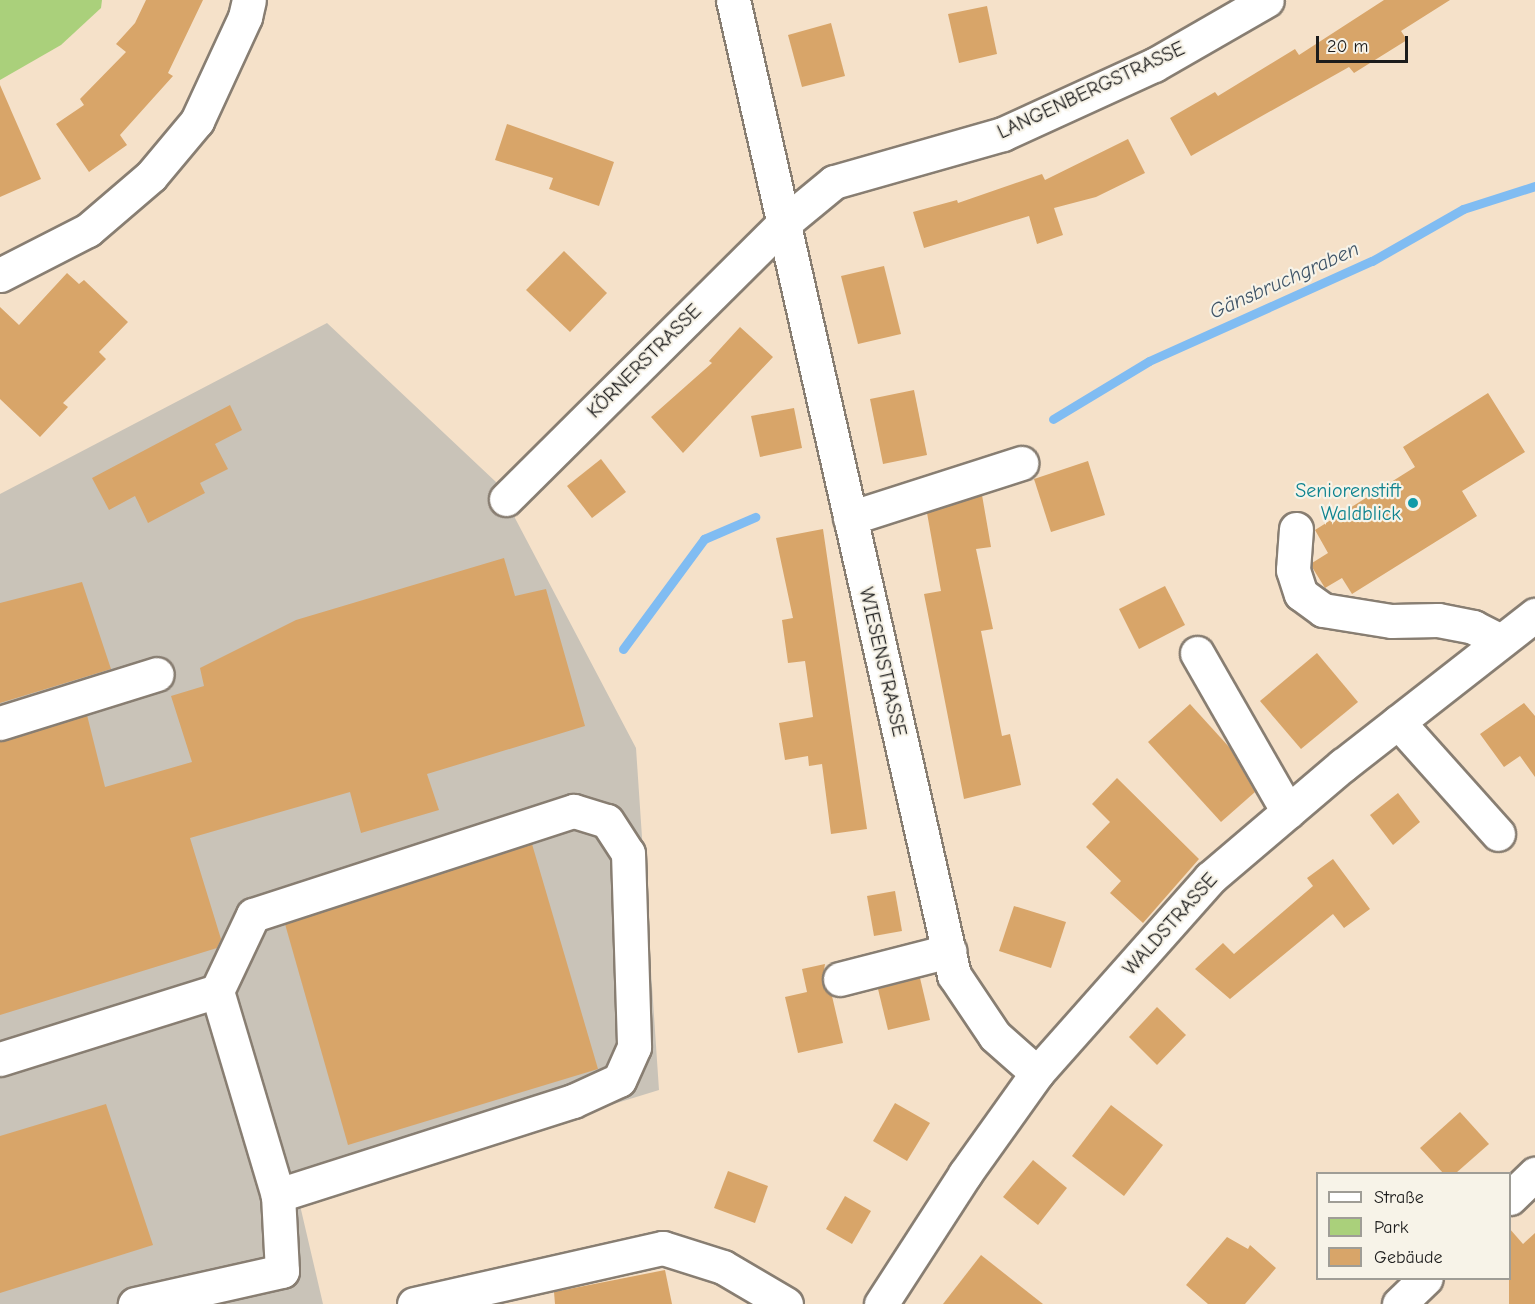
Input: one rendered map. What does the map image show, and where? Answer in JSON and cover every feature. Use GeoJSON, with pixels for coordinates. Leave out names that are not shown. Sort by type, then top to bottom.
{"type":"FeatureCollection","features":[{"type":"Feature","properties":{"kind":"street"},"geometry":{"type":"LineString","coordinates":[[0,275],[88,230],[151,176],[196,121],[245,17],[249,0]]}},
{"type":"Feature","properties":{"kind":"street","name":"WIESENSTRASSE"},"geometry":{"type":"LineString","coordinates":[[733,0],[954,975],[995,1036],[1037,1073]]}},
{"type":"Feature","properties":{"kind":"street","name":"LANGENBERGSTRASSE"},"geometry":{"type":"LineString","coordinates":[[783,224],[834,182],[1003,134],[1154,64],[1266,0]]}},
{"type":"Feature","properties":{"kind":"street","name":"KÖRNERSTRASSE"},"geometry":{"type":"LineString","coordinates":[[506,499],[783,224]]}},
{"type":"Feature","properties":{"kind":"street"},"geometry":{"type":"LineString","coordinates":[[850,518],[1021,463]]}},
{"type":"Feature","properties":{"kind":"street"},"geometry":{"type":"LineString","coordinates":[[1296,529],[1296,578],[1301,594],[1323,610],[1391,621],[1438,620],[1473,627],[1501,641]]}},
{"type":"Feature","properties":{"kind":"street","name":"WALDSTRASSE"},"geometry":{"type":"LineString","coordinates":[[881,1304],[965,1174],[1037,1073],[1210,878],[1398,722],[1535,615]]}},
{"type":"Feature","properties":{"kind":"street"},"geometry":{"type":"LineString","coordinates":[[1197,653],[1288,812]]}},
{"type":"Feature","properties":{"kind":"street"},"geometry":{"type":"LineString","coordinates":[[0,723],[157,674]]}},
{"type":"Feature","properties":{"kind":"street"},"geometry":{"type":"LineString","coordinates":[[1398,722],[1498,834]]}},
{"type":"Feature","properties":{"kind":"street"},"geometry":{"type":"LineString","coordinates":[[135,1304],[282,1271],[278,1195],[216,991],[253,915],[574,812],[607,821],[628,853],[634,1047],[620,1080],[573,1101],[278,1195]]}},
{"type":"Feature","properties":{"kind":"street"},"geometry":{"type":"LineString","coordinates":[[840,979],[949,951]]}},
{"type":"Feature","properties":{"kind":"street"},"geometry":{"type":"LineString","coordinates":[[0,1059],[216,991]]}},
{"type":"Feature","properties":{"kind":"street"},"geometry":{"type":"LineString","coordinates":[[1511,1196],[1535,1174]]}},
{"type":"Feature","properties":{"kind":"street"},"geometry":{"type":"LineString","coordinates":[[414,1304],[663,1248],[723,1268],[786,1304]]}},
{"type":"Feature","properties":{"kind":"street"},"geometry":{"type":"LineString","coordinates":[[1399,1304],[1424,1280]]}},
{"type":"Feature","properties":{"kind":"shaded area"},"geometry":{"type":"Polygon","coordinates":[[[327,323],[496,482],[636,748],[659,1090],[299,1201],[323,1304],[0,1304],[0,494],[327,323]]]}},
{"type":"Feature","properties":{"kind":"green space"},"geometry":{"type":"Polygon","coordinates":[[[0,0],[102,0],[101,8],[61,45],[0,80],[0,0]]]}},
{"type":"Feature","properties":{"kind":"building"},"geometry":{"type":"Polygon","coordinates":[[[146,0],[203,0],[168,73],[173,76],[120,135],[127,145],[89,172],[56,124],[84,105],[80,99],[126,52],[116,44],[135,23],[146,0]]]}},
{"type":"Feature","properties":{"kind":"building"},"geometry":{"type":"Polygon","coordinates":[[[1384,0],[1450,0],[1401,31],[1407,40],[1354,73],[1349,67],[1191,156],[1170,118],[1215,92],[1218,96],[1295,49],[1299,55],[1384,0]]]}},
{"type":"Feature","properties":{"kind":"building"},"geometry":{"type":"Polygon","coordinates":[[[987,6],[997,54],[959,63],[948,14],[987,6]]]}},
{"type":"Feature","properties":{"kind":"building"},"geometry":{"type":"Polygon","coordinates":[[[831,23],[845,76],[802,87],[788,35],[831,23]]]}},
{"type":"Feature","properties":{"kind":"building"},"geometry":{"type":"Polygon","coordinates":[[[0,85],[41,179],[0,197],[0,85]]]}},
{"type":"Feature","properties":{"kind":"building"},"geometry":{"type":"Polygon","coordinates":[[[507,124],[614,162],[599,206],[549,189],[553,178],[495,160],[507,124]]]}},
{"type":"Feature","properties":{"kind":"building"},"geometry":{"type":"Polygon","coordinates":[[[1128,139],[1145,173],[1096,197],[1054,208],[1063,235],[1037,244],[1029,216],[924,248],[913,212],[957,200],[958,203],[1042,174],[1045,180],[1128,139]]]}},
{"type":"Feature","properties":{"kind":"building"},"geometry":{"type":"Polygon","coordinates":[[[564,251],[607,293],[570,332],[526,290],[564,251]]]}},
{"type":"Feature","properties":{"kind":"building"},"geometry":{"type":"Polygon","coordinates":[[[884,266],[901,334],[858,344],[841,276],[884,266]]]}},
{"type":"Feature","properties":{"kind":"building"},"geometry":{"type":"Polygon","coordinates":[[[67,273],[79,284],[84,280],[128,322],[99,352],[106,359],[63,403],[68,407],[40,437],[0,399],[0,307],[19,325],[67,273]]]}},
{"type":"Feature","properties":{"kind":"building"},"geometry":{"type":"Polygon","coordinates":[[[740,327],[773,357],[683,453],[651,417],[712,363],[709,361],[740,327]]]}},
{"type":"Feature","properties":{"kind":"building"},"geometry":{"type":"Polygon","coordinates":[[[914,390],[927,455],[883,464],[870,399],[914,390]]]}},
{"type":"Feature","properties":{"kind":"building","name":"Seniorenstift Waldblick"},"geometry":{"type":"Polygon","coordinates":[[[1488,393],[1525,452],[1462,491],[1477,516],[1352,594],[1342,578],[1325,588],[1312,567],[1312,563],[1328,553],[1315,530],[1415,467],[1403,447],[1488,393]]]}},
{"type":"Feature","properties":{"kind":"building"},"geometry":{"type":"Polygon","coordinates":[[[230,405],[242,430],[215,444],[228,469],[200,483],[205,493],[148,523],[135,496],[109,510],[92,478],[230,405]]]}},
{"type":"Feature","properties":{"kind":"building"},"geometry":{"type":"Polygon","coordinates":[[[794,408],[802,448],[760,457],[751,416],[794,408]]]}},
{"type":"Feature","properties":{"kind":"building"},"geometry":{"type":"Polygon","coordinates":[[[601,459],[626,492],[592,518],[567,486],[601,459]]]}},
{"type":"Feature","properties":{"kind":"building"},"geometry":{"type":"Polygon","coordinates":[[[1088,461],[1105,515],[1051,532],[1034,479],[1088,461]]]}},
{"type":"Feature","properties":{"kind":"building"},"geometry":{"type":"Polygon","coordinates":[[[982,495],[991,547],[976,549],[993,629],[981,631],[1002,736],[1010,734],[1021,785],[964,799],[924,594],[941,591],[927,513],[982,495]]]}},
{"type":"Feature","properties":{"kind":"building"},"geometry":{"type":"Polygon","coordinates":[[[823,529],[867,829],[831,834],[822,764],[809,766],[808,756],[785,760],[779,723],[813,717],[805,661],[788,663],[782,620],[793,618],[776,538],[823,529]]]}},
{"type":"Feature","properties":{"kind":"building"},"geometry":{"type":"Polygon","coordinates":[[[504,558],[515,596],[546,589],[585,726],[427,774],[439,810],[361,833],[350,792],[190,838],[221,939],[217,948],[0,1015],[0,741],[87,715],[105,787],[192,762],[171,696],[204,686],[200,668],[296,620],[504,558]]]}},
{"type":"Feature","properties":{"kind":"building"},"geometry":{"type":"Polygon","coordinates":[[[82,582],[111,669],[0,703],[0,603],[82,582]]]}},
{"type":"Feature","properties":{"kind":"building"},"geometry":{"type":"Polygon","coordinates":[[[1165,586],[1185,625],[1139,649],[1119,609],[1165,586]]]}},
{"type":"Feature","properties":{"kind":"building"},"geometry":{"type":"Polygon","coordinates":[[[1317,653],[1358,702],[1301,749],[1260,701],[1317,653]]]}},
{"type":"Feature","properties":{"kind":"building"},"geometry":{"type":"Polygon","coordinates":[[[1524,703],[1535,716],[1535,777],[1520,756],[1504,767],[1480,734],[1524,703]]]}},
{"type":"Feature","properties":{"kind":"building"},"geometry":{"type":"Polygon","coordinates":[[[1190,704],[1230,748],[1255,792],[1221,822],[1148,742],[1190,704]]]}},
{"type":"Feature","properties":{"kind":"building"},"geometry":{"type":"Polygon","coordinates":[[[1117,778],[1199,859],[1143,923],[1110,893],[1121,881],[1086,847],[1110,822],[1092,804],[1117,778]]]}},
{"type":"Feature","properties":{"kind":"building"},"geometry":{"type":"Polygon","coordinates":[[[1398,793],[1420,822],[1393,845],[1370,815],[1398,793]]]}},
{"type":"Feature","properties":{"kind":"building"},"geometry":{"type":"Polygon","coordinates":[[[532,844],[598,1069],[348,1145],[285,924],[532,844]]]}},
{"type":"Feature","properties":{"kind":"building"},"geometry":{"type":"Polygon","coordinates":[[[1333,859],[1370,909],[1344,928],[1333,914],[1230,999],[1195,969],[1223,943],[1234,954],[1313,886],[1307,878],[1333,859]]]}},
{"type":"Feature","properties":{"kind":"building"},"geometry":{"type":"Polygon","coordinates":[[[895,891],[902,931],[874,936],[867,896],[895,891]]]}},
{"type":"Feature","properties":{"kind":"building"},"geometry":{"type":"Polygon","coordinates":[[[1014,906],[1066,922],[1051,968],[999,951],[1014,906]]]}},
{"type":"Feature","properties":{"kind":"building"},"geometry":{"type":"Polygon","coordinates":[[[825,964],[822,983],[832,996],[843,1043],[798,1053],[785,997],[807,992],[802,969],[825,964]]]}},
{"type":"Feature","properties":{"kind":"building"},"geometry":{"type":"Polygon","coordinates":[[[920,978],[930,1020],[888,1030],[878,989],[920,978]]]}},
{"type":"Feature","properties":{"kind":"building"},"geometry":{"type":"Polygon","coordinates":[[[1157,1007],[1186,1035],[1157,1065],[1129,1037],[1157,1007]]]}},
{"type":"Feature","properties":{"kind":"building"},"geometry":{"type":"Polygon","coordinates":[[[895,1103],[930,1123],[907,1161],[873,1141],[895,1103]]]}},
{"type":"Feature","properties":{"kind":"building"},"geometry":{"type":"Polygon","coordinates":[[[106,1104],[153,1245],[0,1293],[0,1136],[106,1104]]]}},
{"type":"Feature","properties":{"kind":"building"},"geometry":{"type":"Polygon","coordinates":[[[1111,1105],[1163,1145],[1124,1196],[1072,1156],[1111,1105]]]}},
{"type":"Feature","properties":{"kind":"building"},"geometry":{"type":"Polygon","coordinates":[[[1460,1112],[1489,1144],[1457,1172],[1442,1172],[1420,1148],[1460,1112]]]}},
{"type":"Feature","properties":{"kind":"building"},"geometry":{"type":"Polygon","coordinates":[[[1033,1160],[1067,1188],[1038,1225],[1003,1197],[1033,1160]]]}},
{"type":"Feature","properties":{"kind":"building"},"geometry":{"type":"Polygon","coordinates":[[[728,1171],[768,1186],[755,1223],[714,1208],[728,1171]]]}},
{"type":"Feature","properties":{"kind":"building"},"geometry":{"type":"Polygon","coordinates":[[[845,1196],[871,1211],[852,1244],[826,1229],[845,1196]]]}},
{"type":"Feature","properties":{"kind":"building"},"geometry":{"type":"Polygon","coordinates":[[[1511,1230],[1523,1244],[1535,1233],[1535,1304],[1509,1304],[1511,1230]]]}},
{"type":"Feature","properties":{"kind":"building"},"geometry":{"type":"Polygon","coordinates":[[[1227,1237],[1248,1249],[1250,1245],[1276,1268],[1245,1304],[1208,1304],[1186,1285],[1227,1237]]]}},
{"type":"Feature","properties":{"kind":"building"},"geometry":{"type":"Polygon","coordinates":[[[981,1255],[1043,1304],[943,1304],[981,1255]]]}},
{"type":"Feature","properties":{"kind":"building"},"geometry":{"type":"Polygon","coordinates":[[[665,1270],[672,1304],[555,1304],[554,1292],[665,1270]]]}},
{"type":"Feature","properties":{"kind":"waterway","name":"Gänsbruchgraben"},"geometry":{"type":"LineString","coordinates":[[1053,419],[1149,361],[1372,261],[1463,209],[1535,186]]}},
{"type":"Feature","properties":{"kind":"waterway","name":"Gänsbruchgraben"},"geometry":{"type":"LineString","coordinates":[[623,649],[704,539],[755,517]]}},
{"type":"Feature","properties":{"kind":"place","name":"Seniorenstift Waldblick"},"geometry":{"type":"Point","coordinates":[1413,503]}}]}
